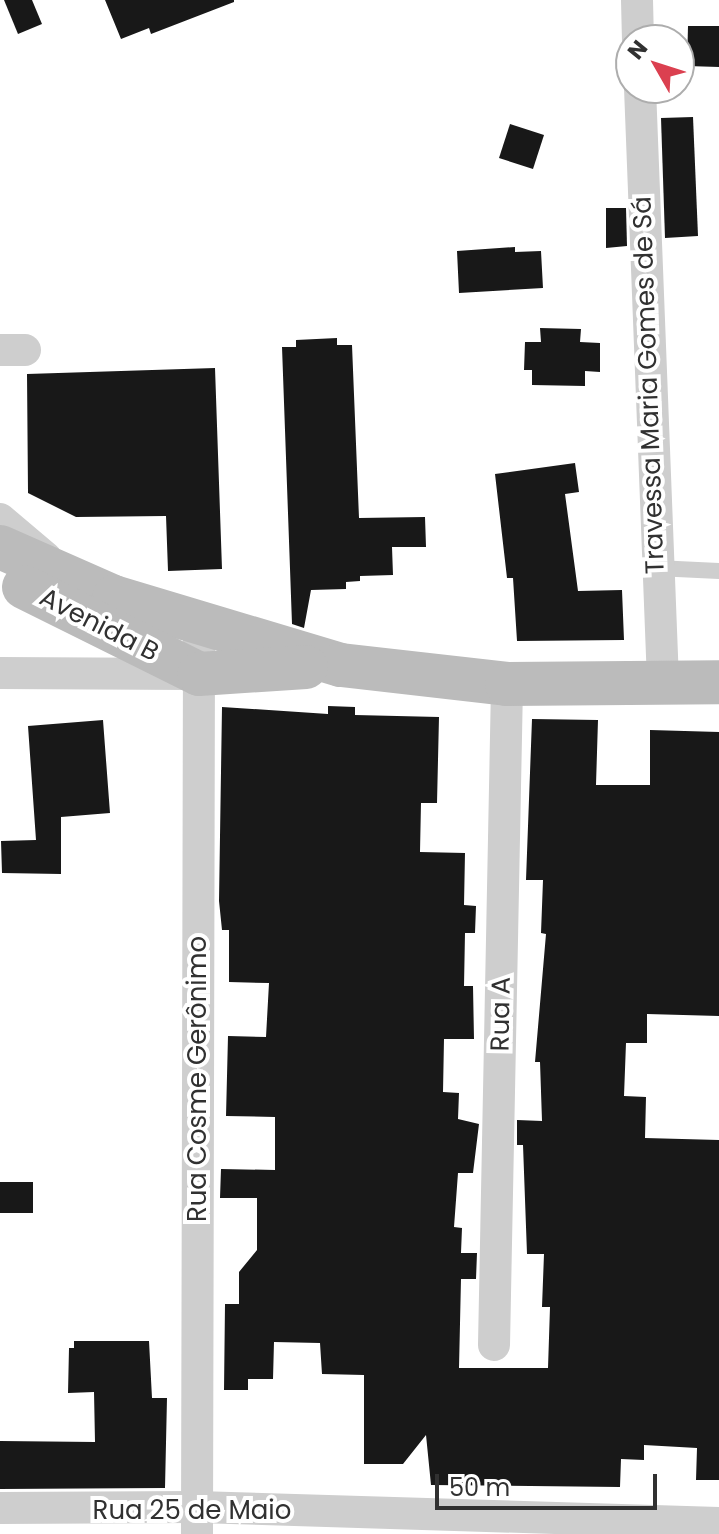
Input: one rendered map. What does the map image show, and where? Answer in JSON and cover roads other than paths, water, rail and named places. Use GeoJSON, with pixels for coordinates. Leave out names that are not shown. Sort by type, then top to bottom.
{"type":"FeatureCollection","features":[{"type":"Feature","properties":{"kind":"street"},"geometry":{"type":"LineString","coordinates":[[637,0],[638,24]]}},
{"type":"Feature","properties":{"kind":"street","name":"Travessa Maria Gomes de Sá"},"geometry":{"type":"LineString","coordinates":[[640,104],[655,568],[663,681]]}},
{"type":"Feature","properties":{"kind":"street"},"geometry":{"type":"LineString","coordinates":[[0,519],[70,580]]}},
{"type":"Feature","properties":{"kind":"street","name":"Avenida B"},"geometry":{"type":"LineString","coordinates":[[0,547],[70,580],[199,624],[341,665]]}},
{"type":"Feature","properties":{"kind":"street","name":"Avenida B"},"geometry":{"type":"LineString","coordinates":[[0,574],[199,674]]}},
{"type":"Feature","properties":{"kind":"street","name":"Rua Cosme Gerônimo"},"geometry":{"type":"LineString","coordinates":[[197,1521],[199,624]]}},
{"type":"Feature","properties":{"kind":"street"},"geometry":{"type":"LineString","coordinates":[[0,673],[199,674],[341,665],[507,684],[719,682]]}},
{"type":"Feature","properties":{"kind":"street","name":"Rua A"},"geometry":{"type":"LineString","coordinates":[[494,1345],[507,684]]}},
{"type":"Feature","properties":{"kind":"street","name":"Rua 25 de Maio"},"geometry":{"type":"LineString","coordinates":[[0,1508],[197,1521],[645,1529],[719,1523]]}},
{"type":"Feature","properties":{"kind":"lane"},"geometry":{"type":"LineString","coordinates":[[655,568],[719,571]]}}]}
